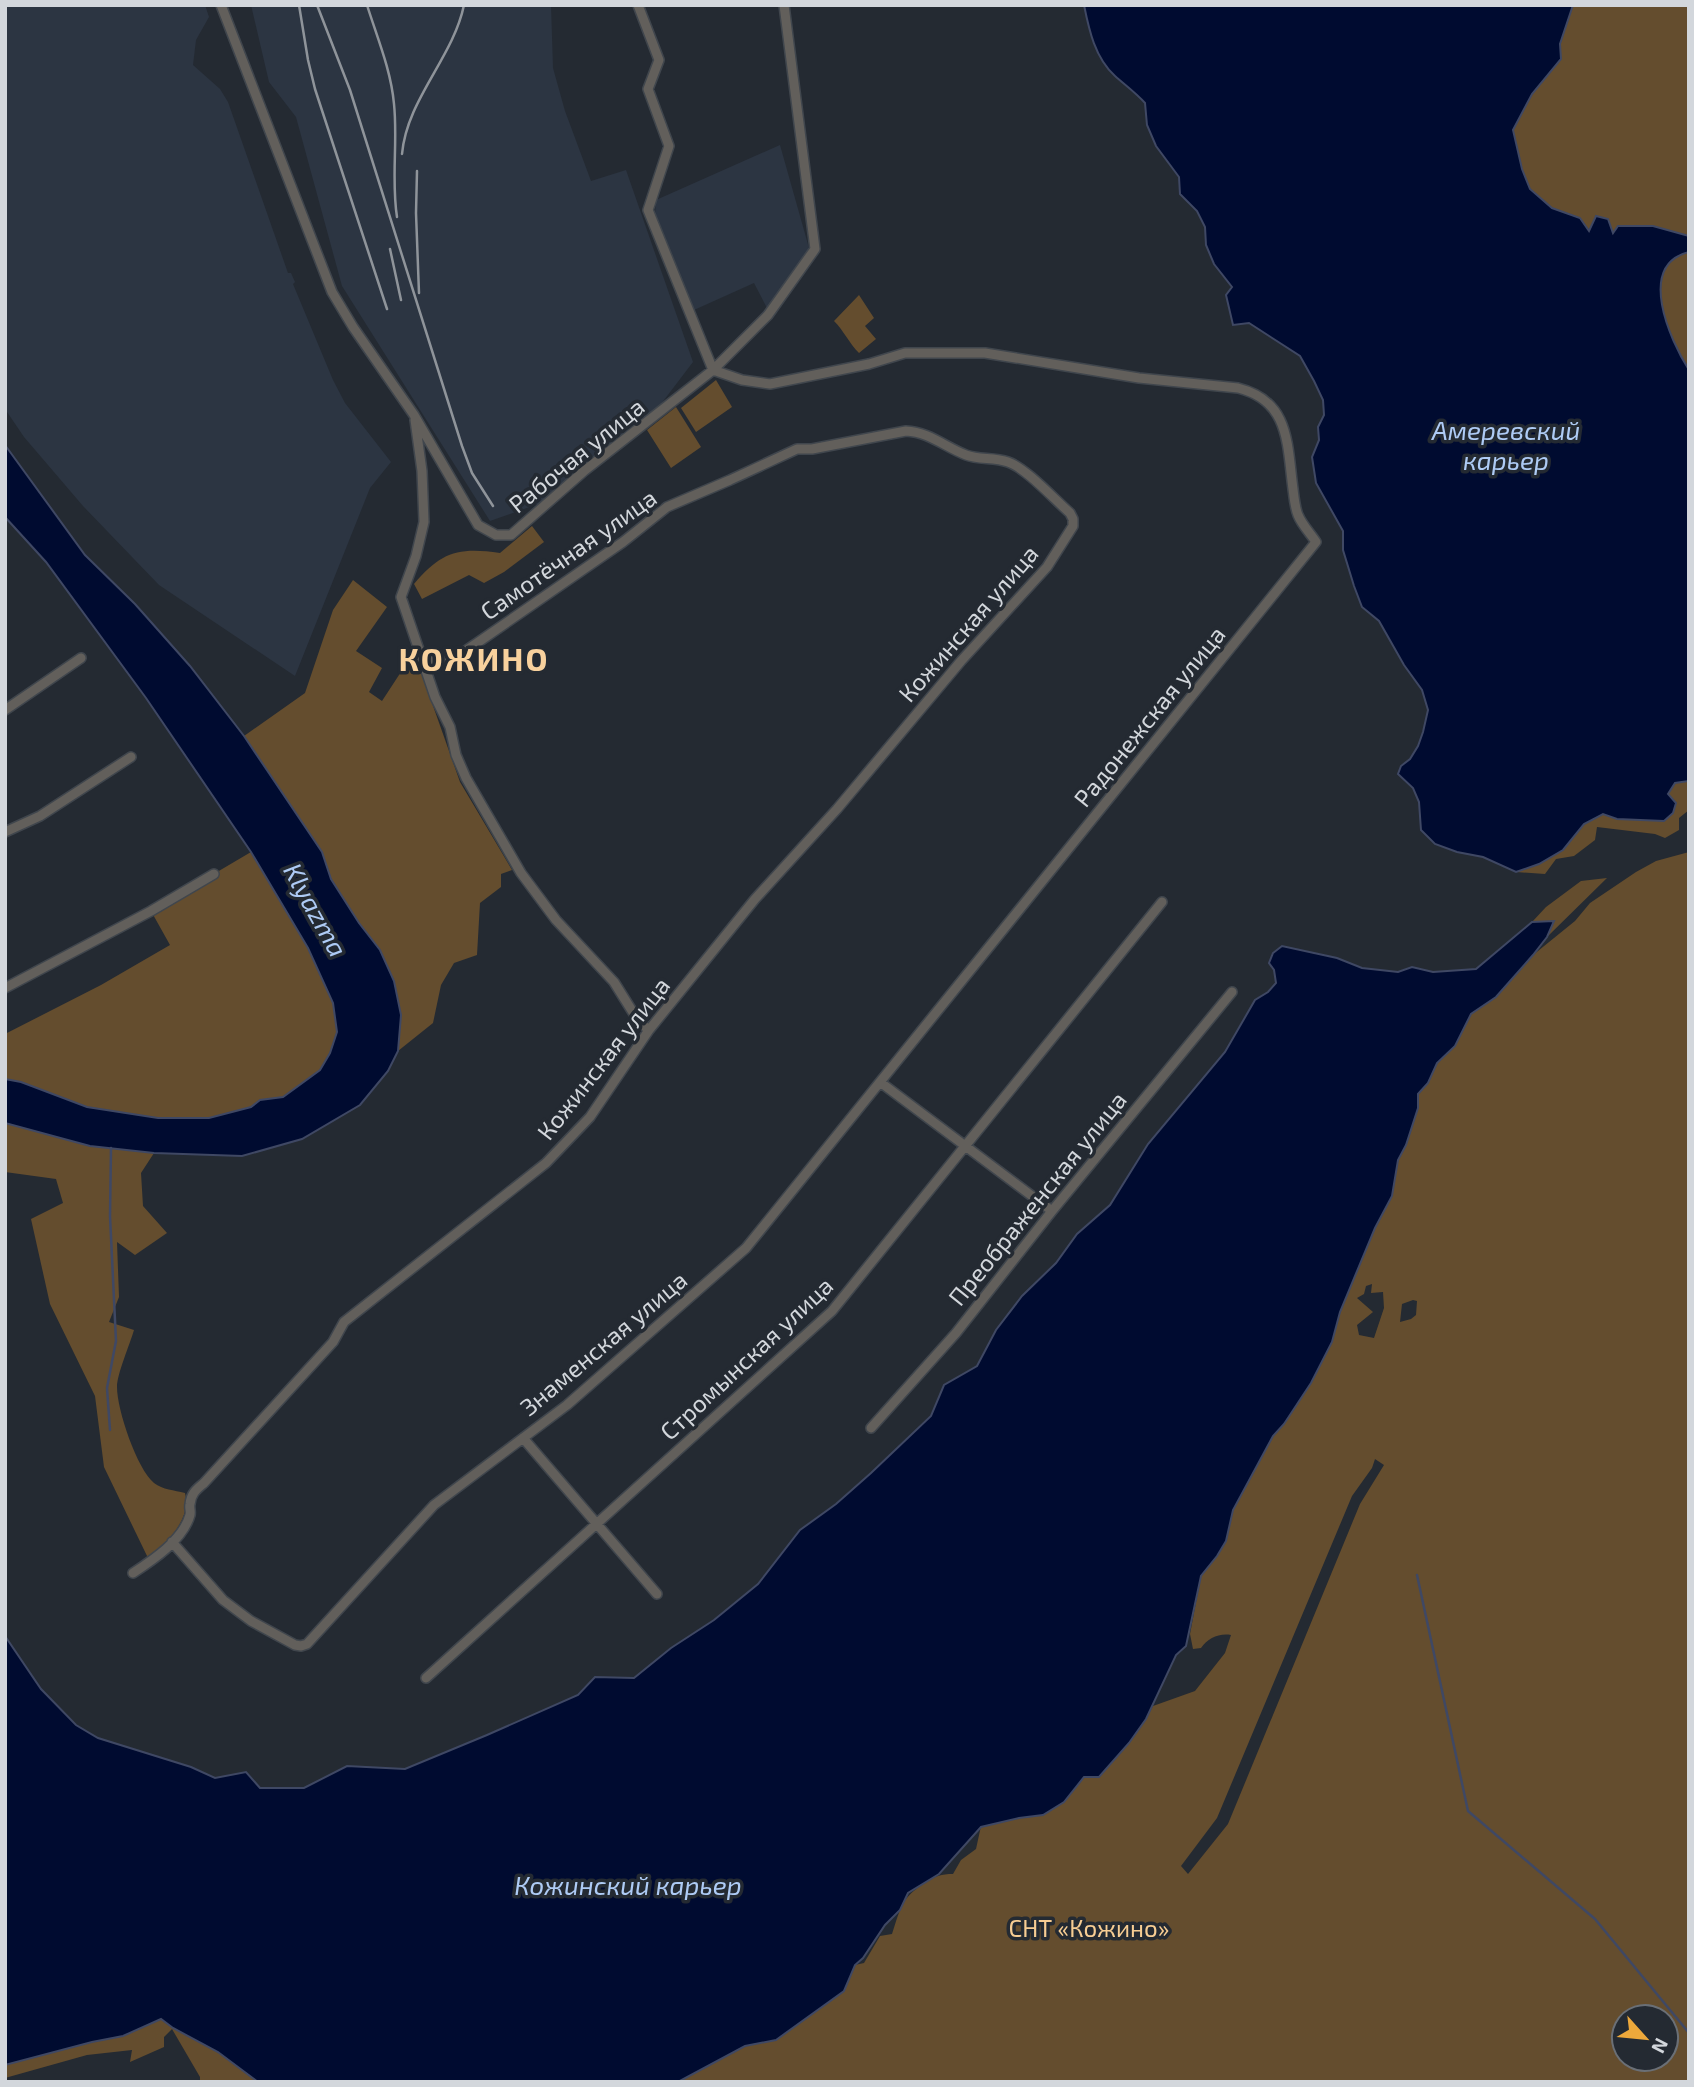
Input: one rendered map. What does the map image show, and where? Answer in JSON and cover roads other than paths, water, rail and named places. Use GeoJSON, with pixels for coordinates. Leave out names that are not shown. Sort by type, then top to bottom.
{"type":"FeatureCollection","features":[{"type":"Feature","properties":{"kind":"street","name":"Рабочая улица"},"geometry":{"type":"LineString","coordinates":[[221,5],[332,292],[414,415],[478,524],[496,536],[511,535],[584,471],[713,370],[768,316],[815,248],[784,5]]}},
{"type":"Feature","properties":{"kind":"street"},"geometry":{"type":"LineString","coordinates":[[638,5],[659,60],[648,89],[669,146],[648,210],[713,370]]}},
{"type":"Feature","properties":{"kind":"street","name":"Радонежская улица"},"geometry":{"type":"LineString","coordinates":[[713,370],[742,380],[770,384],[869,364],[905,353],[985,353],[1139,378],[1238,388],[1261,396],[1280,416],[1286,436],[1298,515],[1317,542],[1015,917]]}},
{"type":"Feature","properties":{"kind":"street"},"geometry":{"type":"LineString","coordinates":[[414,415],[422,471],[424,522],[416,556],[401,597],[421,660],[450,727],[456,755],[466,778],[521,873],[556,920],[614,982],[639,1022],[649,1030]]}},
{"type":"Feature","properties":{"kind":"street","name":"Самотёчная улица"},"geometry":{"type":"LineString","coordinates":[[421,660],[444,659],[464,652],[613,549],[667,507],[797,449],[811,449],[915,431],[966,455],[1004,460],[1017,465],[1070,513],[1073,526]]}},
{"type":"Feature","properties":{"kind":"street","name":"Кожинская улица"},"geometry":{"type":"LineString","coordinates":[[133,1573],[157,1558],[172,1542],[190,1514],[192,1492],[204,1483],[333,1342],[344,1322],[546,1163],[590,1117],[649,1030],[755,899],[836,809],[961,661],[1047,567],[1073,526]]}},
{"type":"Feature","properties":{"kind":"street"},"geometry":{"type":"LineString","coordinates":[[5,710],[81,657]]}},
{"type":"Feature","properties":{"kind":"street"},"geometry":{"type":"LineString","coordinates":[[6,831],[40,816],[131,757]]}},
{"type":"Feature","properties":{"kind":"street"},"geometry":{"type":"LineString","coordinates":[[5,988],[151,911],[214,874]]}},
{"type":"Feature","properties":{"kind":"street","name":"Стромынская улица"},"geometry":{"type":"LineString","coordinates":[[426,1678],[832,1311],[1162,901]]}},
{"type":"Feature","properties":{"kind":"street","name":"Знаменская улица"},"geometry":{"type":"LineString","coordinates":[[172,1542],[223,1600],[251,1621],[301,1646],[307,1644],[434,1504],[567,1405],[746,1248],[1015,917]]}},
{"type":"Feature","properties":{"kind":"street","name":"Преображенская улица"},"geometry":{"type":"LineString","coordinates":[[871,1428],[956,1333],[1052,1211],[1232,992]]}},
{"type":"Feature","properties":{"kind":"street"},"geometry":{"type":"LineString","coordinates":[[880,1083],[1052,1211]]}},
{"type":"Feature","properties":{"kind":"street"},"geometry":{"type":"LineString","coordinates":[[523,1438],[657,1594]]}},
{"type":"Feature","properties":{"kind":"water","name":"Амеревский карьер"},"geometry":{"type":"Polygon","coordinates":[[[1084,5],[1573,5],[1560,44],[1561,59],[1532,94],[1513,130],[1522,169],[1530,189],[1552,208],[1580,218],[1589,231],[1596,216],[1608,219],[1613,233],[1618,226],[1653,226],[1689,236],[1689,252],[1673,260],[1664,272],[1661,287],[1667,323],[1689,370],[1689,781],[1675,783],[1668,794],[1676,803],[1673,813],[1664,821],[1617,819],[1603,814],[1584,824],[1563,850],[1539,864],[1516,872],[1483,857],[1435,844],[1421,830],[1419,802],[1413,788],[1398,774],[1401,766],[1410,759],[1418,746],[1428,710],[1422,690],[1379,621],[1362,607],[1343,550],[1343,531],[1316,483],[1312,457],[1319,440],[1318,427],[1324,415],[1323,400],[1300,356],[1249,323],[1233,325],[1226,295],[1232,287],[1214,264],[1206,245],[1205,227],[1197,211],[1180,194],[1179,177],[1156,146],[1147,125],[1145,103],[1102,61],[1091,34],[1084,5]]]}},
{"type":"Feature","properties":{"kind":"water","name":"Klyazma"},"geometry":{"type":"Polygon","coordinates":[[[5,445],[85,555],[135,604],[190,666],[244,736],[322,852],[331,879],[380,950],[394,981],[401,1015],[398,1051],[388,1071],[360,1105],[302,1139],[242,1156],[154,1153],[90,1146],[5,1123],[5,1079],[21,1082],[87,1107],[158,1118],[209,1118],[251,1107],[260,1100],[283,1097],[320,1070],[330,1053],[337,1032],[333,1003],[308,948],[251,852],[146,698],[46,562],[5,517],[5,445]]]}},
{"type":"Feature","properties":{"kind":"water","name":"Кожинский карьер"},"geometry":{"type":"Polygon","coordinates":[[[1554,921],[1547,937],[1496,997],[1471,1014],[1455,1046],[1437,1063],[1428,1083],[1418,1094],[1418,1108],[1398,1160],[1392,1196],[1375,1228],[1340,1312],[1332,1342],[1311,1383],[1273,1436],[1233,1510],[1226,1541],[1201,1576],[1186,1646],[1176,1655],[1146,1719],[1099,1777],[1084,1777],[1064,1802],[1043,1815],[981,1827],[939,1874],[908,1893],[900,1910],[885,1925],[863,1958],[855,1965],[844,1991],[776,2040],[745,2046],[678,2082],[258,2082],[218,2052],[161,2019],[123,2036],[5,2065],[5,1636],[41,1689],[76,1725],[98,1738],[191,1767],[215,1778],[246,1772],[260,1788],[304,1788],[347,1766],[405,1769],[578,1695],[595,1677],[634,1678],[671,1648],[714,1620],[758,1584],[800,1530],[836,1504],[931,1416],[944,1385],[977,1366],[996,1330],[1022,1296],[1056,1263],[1077,1234],[1110,1205],[1148,1144],[1225,1052],[1255,1000],[1276,983],[1274,970],[1269,963],[1273,953],[1282,946],[1337,958],[1362,968],[1398,972],[1412,967],[1433,972],[1476,969],[1532,922],[1554,921]]]}},
{"type":"Feature","properties":{"kind":"waterway"},"geometry":{"type":"LineString","coordinates":[[110,1430],[107,1388],[116,1341],[110,1216],[111,1148]]}},
{"type":"Feature","properties":{"kind":"waterway"},"geometry":{"type":"LineString","coordinates":[[1417,1575],[1468,1811],[1595,1919],[1689,2033]]}},
{"type":"Feature","properties":{"kind":"railway"},"geometry":{"type":"LineString","coordinates":[[299,5],[315,89],[387,309]]}},
{"type":"Feature","properties":{"kind":"railway"},"geometry":{"type":"LineString","coordinates":[[317,5],[350,90],[462,446],[472,473],[493,506]]}},
{"type":"Feature","properties":{"kind":"railway"},"geometry":{"type":"LineString","coordinates":[[367,5],[392,91],[397,217]]}},
{"type":"Feature","properties":{"kind":"railway"},"geometry":{"type":"LineString","coordinates":[[402,154],[412,115],[450,43],[464,5]]}},
{"type":"Feature","properties":{"kind":"railway"},"geometry":{"type":"LineString","coordinates":[[417,171],[419,293]]}},
{"type":"Feature","properties":{"kind":"railway"},"geometry":{"type":"LineString","coordinates":[[390,249],[401,300]]}},
{"type":"Feature","properties":{"kind":"district","name":"КОЖИНО"},"geometry":{"type":"Point","coordinates":[474,660]}},
{"type":"Feature","properties":{"kind":"park label","name":"СНТ «Кожино»"},"geometry":{"type":"Point","coordinates":[1089,1929]}}]}
